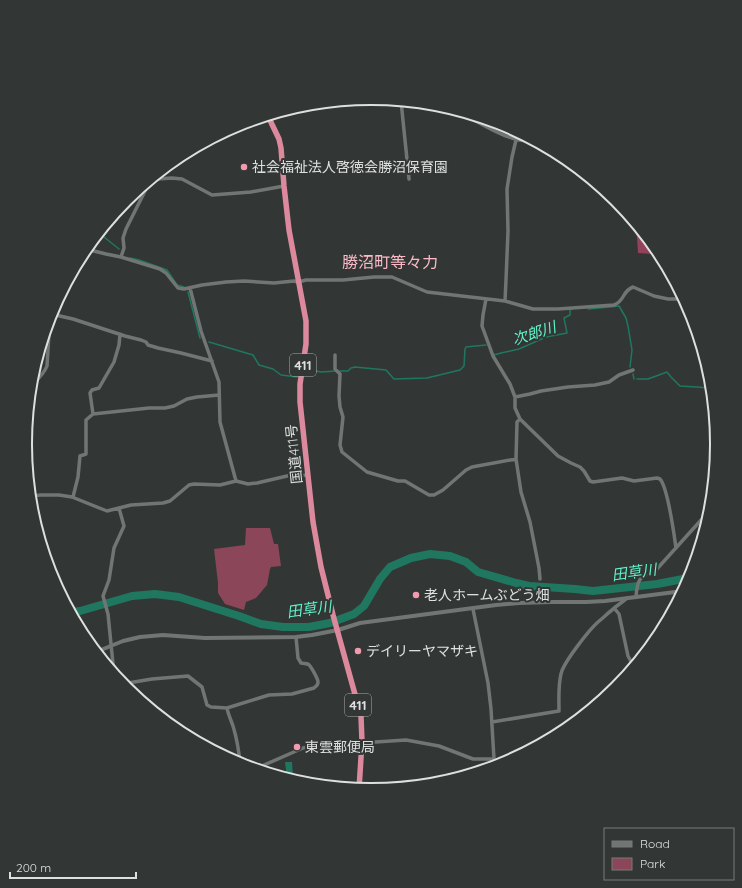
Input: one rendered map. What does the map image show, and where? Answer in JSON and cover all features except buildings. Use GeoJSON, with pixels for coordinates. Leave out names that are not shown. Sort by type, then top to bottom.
{"type":"FeatureCollection","features":[{"type":"Feature","properties":{"kind":"highway","name":"国道411号"},"geometry":{"type":"LineString","coordinates":[[270,121],[281,148],[289,230],[306,321],[306,344],[300,384],[300,402],[314,530],[321,567],[333,615],[361,716],[362,742],[359,782]]}},
{"type":"Feature","properties":{"kind":"street"},"geometry":{"type":"LineString","coordinates":[[402,107],[410,179]]}},
{"type":"Feature","properties":{"kind":"street"},"geometry":{"type":"LineString","coordinates":[[476,122],[501,134],[524,142]]}},
{"type":"Feature","properties":{"kind":"street"},"geometry":{"type":"LineString","coordinates":[[504,301],[506,280],[507,189],[516,140]]}},
{"type":"Feature","properties":{"kind":"street"},"geometry":{"type":"LineString","coordinates":[[160,179],[182,179],[212,195],[251,192],[284,186]]}},
{"type":"Feature","properties":{"kind":"street"},"geometry":{"type":"LineString","coordinates":[[121,257],[124,248],[122,238],[145,191]]}},
{"type":"Feature","properties":{"kind":"street"},"geometry":{"type":"LineString","coordinates":[[93,251],[121,257],[160,269],[166,273],[178,288],[184,289],[202,284],[226,282],[244,281],[274,283],[298,282],[306,280],[343,280],[392,277],[427,292],[504,301],[533,309],[558,309],[614,305],[619,303],[626,291],[631,288],[654,296],[677,299]]}},
{"type":"Feature","properties":{"kind":"street"},"geometry":{"type":"LineString","coordinates":[[190,288],[201,331],[219,382],[220,422],[236,481]]}},
{"type":"Feature","properties":{"kind":"street"},"geometry":{"type":"LineString","coordinates":[[486,299],[482,326],[492,356],[510,384],[515,396],[515,408],[520,419],[558,456],[571,464],[580,467],[592,482],[622,478],[634,481],[657,478],[660,479],[664,486],[676,548]]}},
{"type":"Feature","properties":{"kind":"street"},"geometry":{"type":"LineString","coordinates":[[57,315],[141,340],[146,342],[148,345],[158,348],[212,361]]}},
{"type":"Feature","properties":{"kind":"street"},"geometry":{"type":"LineString","coordinates":[[93,414],[90,393],[92,390],[99,388],[114,362],[119,345],[120,334]]}},
{"type":"Feature","properties":{"kind":"street"},"geometry":{"type":"LineString","coordinates":[[39,378],[46,370],[49,340]]}},
{"type":"Feature","properties":{"kind":"street"},"geometry":{"type":"LineString","coordinates":[[335,355],[335,369],[340,374],[339,396],[343,417],[340,445],[342,452],[367,472],[398,481],[405,481],[428,495],[434,495],[443,490],[466,470],[472,467],[516,459]]}},
{"type":"Feature","properties":{"kind":"street"},"geometry":{"type":"LineString","coordinates":[[515,396],[610,382],[619,375],[633,370]]}},
{"type":"Feature","properties":{"kind":"street"},"geometry":{"type":"LineString","coordinates":[[73,498],[78,477],[80,456],[86,454],[86,420],[93,414],[149,408],[165,408],[174,406],[192,398],[219,395]]}},
{"type":"Feature","properties":{"kind":"street"},"geometry":{"type":"LineString","coordinates":[[520,419],[517,422],[516,459],[521,492],[530,522],[540,579]]}},
{"type":"Feature","properties":{"kind":"street"},"geometry":{"type":"LineString","coordinates":[[36,495],[59,495],[73,498],[107,511],[131,505],[163,503],[170,501],[189,486],[194,484],[220,485],[236,481],[248,484],[286,476],[308,475]]}},
{"type":"Feature","properties":{"kind":"street"},"geometry":{"type":"LineString","coordinates":[[113,664],[108,614],[103,596],[109,580],[114,548],[124,526],[119,508]]}},
{"type":"Feature","properties":{"kind":"street"},"geometry":{"type":"LineString","coordinates":[[636,597],[640,578],[645,574],[656,570],[701,521]]}},
{"type":"Feature","properties":{"kind":"street"},"geometry":{"type":"LineString","coordinates":[[102,649],[123,641],[140,637],[163,635],[213,638],[296,637],[338,630],[360,623],[519,603],[586,602],[676,592]]}},
{"type":"Feature","properties":{"kind":"street"},"geometry":{"type":"LineString","coordinates":[[492,722],[559,712],[559,688],[561,673],[572,654],[596,623],[614,608],[622,604],[627,598]]}},
{"type":"Feature","properties":{"kind":"street"},"geometry":{"type":"LineString","coordinates":[[614,608],[619,614],[628,656],[631,662]]}},
{"type":"Feature","properties":{"kind":"street"},"geometry":{"type":"LineString","coordinates":[[263,765],[303,748],[362,742],[406,740],[439,746],[473,759],[494,759],[488,682],[473,609]]}},
{"type":"Feature","properties":{"kind":"street"},"geometry":{"type":"LineString","coordinates":[[130,683],[188,676],[202,687],[207,705],[211,707],[227,708],[269,695],[292,694],[314,688],[318,684],[318,681],[311,667],[308,664],[301,663],[298,658],[296,637]]}},
{"type":"Feature","properties":{"kind":"street"},"geometry":{"type":"LineString","coordinates":[[227,708],[238,746],[239,756]]}},
{"type":"Feature","properties":{"kind":"green space"},"geometry":{"type":"Polygon","coordinates":[[[246,528],[270,528],[274,544],[278,544],[281,566],[271,567],[267,585],[256,598],[246,602],[244,610],[225,604],[218,593],[214,549],[245,545],[246,528]]]}},
{"type":"Feature","properties":{"kind":"shaded area"},"geometry":{"type":"Polygon","coordinates":[[[636,233],[651,254],[638,253],[636,233]]]}},
{"type":"Feature","properties":{"kind":"shaded area"},"geometry":{"type":"Polygon","coordinates":[[[285,762],[292,762],[293,773],[286,772],[285,762]]]}},
{"type":"Feature","properties":{"kind":"waterway","name":"次郎川"},"geometry":{"type":"LineString","coordinates":[[103,236],[119,249]]}},
{"type":"Feature","properties":{"kind":"waterway","name":"次郎川"},"geometry":{"type":"LineString","coordinates":[[130,258],[167,270],[177,285],[184,287]]}},
{"type":"Feature","properties":{"kind":"waterway","name":"次郎川"},"geometry":{"type":"LineString","coordinates":[[188,292],[200,338]]}},
{"type":"Feature","properties":{"kind":"waterway","name":"次郎川"},"geometry":{"type":"LineString","coordinates":[[588,309],[619,306],[626,318],[628,326],[632,350],[630,367]]}},
{"type":"Feature","properties":{"kind":"waterway","name":"次郎川"},"geometry":{"type":"LineString","coordinates":[[494,354],[519,349],[546,337],[567,333],[564,318],[570,315],[570,310],[572,309]]}},
{"type":"Feature","properties":{"kind":"waterway","name":"次郎川"},"geometry":{"type":"LineString","coordinates":[[209,342],[253,355],[259,365],[273,369],[281,375],[297,377],[299,369]]}},
{"type":"Feature","properties":{"kind":"waterway","name":"次郎川"},"geometry":{"type":"LineString","coordinates":[[340,371],[348,371],[355,367],[386,370],[394,379],[427,378],[460,370],[464,366],[466,347],[486,345]]}},
{"type":"Feature","properties":{"kind":"waterway","name":"次郎川"},"geometry":{"type":"LineString","coordinates":[[306,369],[321,372],[336,371]]}},
{"type":"Feature","properties":{"kind":"waterway","name":"次郎川"},"geometry":{"type":"LineString","coordinates":[[637,379],[648,379],[667,372],[680,386],[705,388]]}},
{"type":"Feature","properties":{"kind":"waterway","name":"次郎川"},"geometry":{"type":"LineString","coordinates":[[633,374],[634,379]]}},
{"type":"Feature","properties":{"kind":"waterway","name":"田草川"},"geometry":{"type":"LineString","coordinates":[[76,611],[132,596],[155,594],[179,597],[261,624],[283,627],[309,627],[330,623],[354,614],[364,606],[380,579],[390,567],[411,558],[430,554],[450,556],[466,562],[478,572],[529,586],[593,591],[657,584],[682,579]]}},
{"type":"Feature","properties":{"kind":"place","name":"社会福祉法人啓徳会勝沼保育園"},"geometry":{"type":"Point","coordinates":[244,167]}},
{"type":"Feature","properties":{"kind":"place","name":"老人ホームぶどう畑"},"geometry":{"type":"Point","coordinates":[416,595]}},
{"type":"Feature","properties":{"kind":"place","name":"デイリーヤマザキ"},"geometry":{"type":"Point","coordinates":[358,651]}},
{"type":"Feature","properties":{"kind":"place","name":"東雲郵便局"},"geometry":{"type":"Point","coordinates":[297,747]}},
{"type":"Feature","properties":{"kind":"district","name":"勝沼町等々力"},"geometry":{"type":"Point","coordinates":[390,262]}}]}
